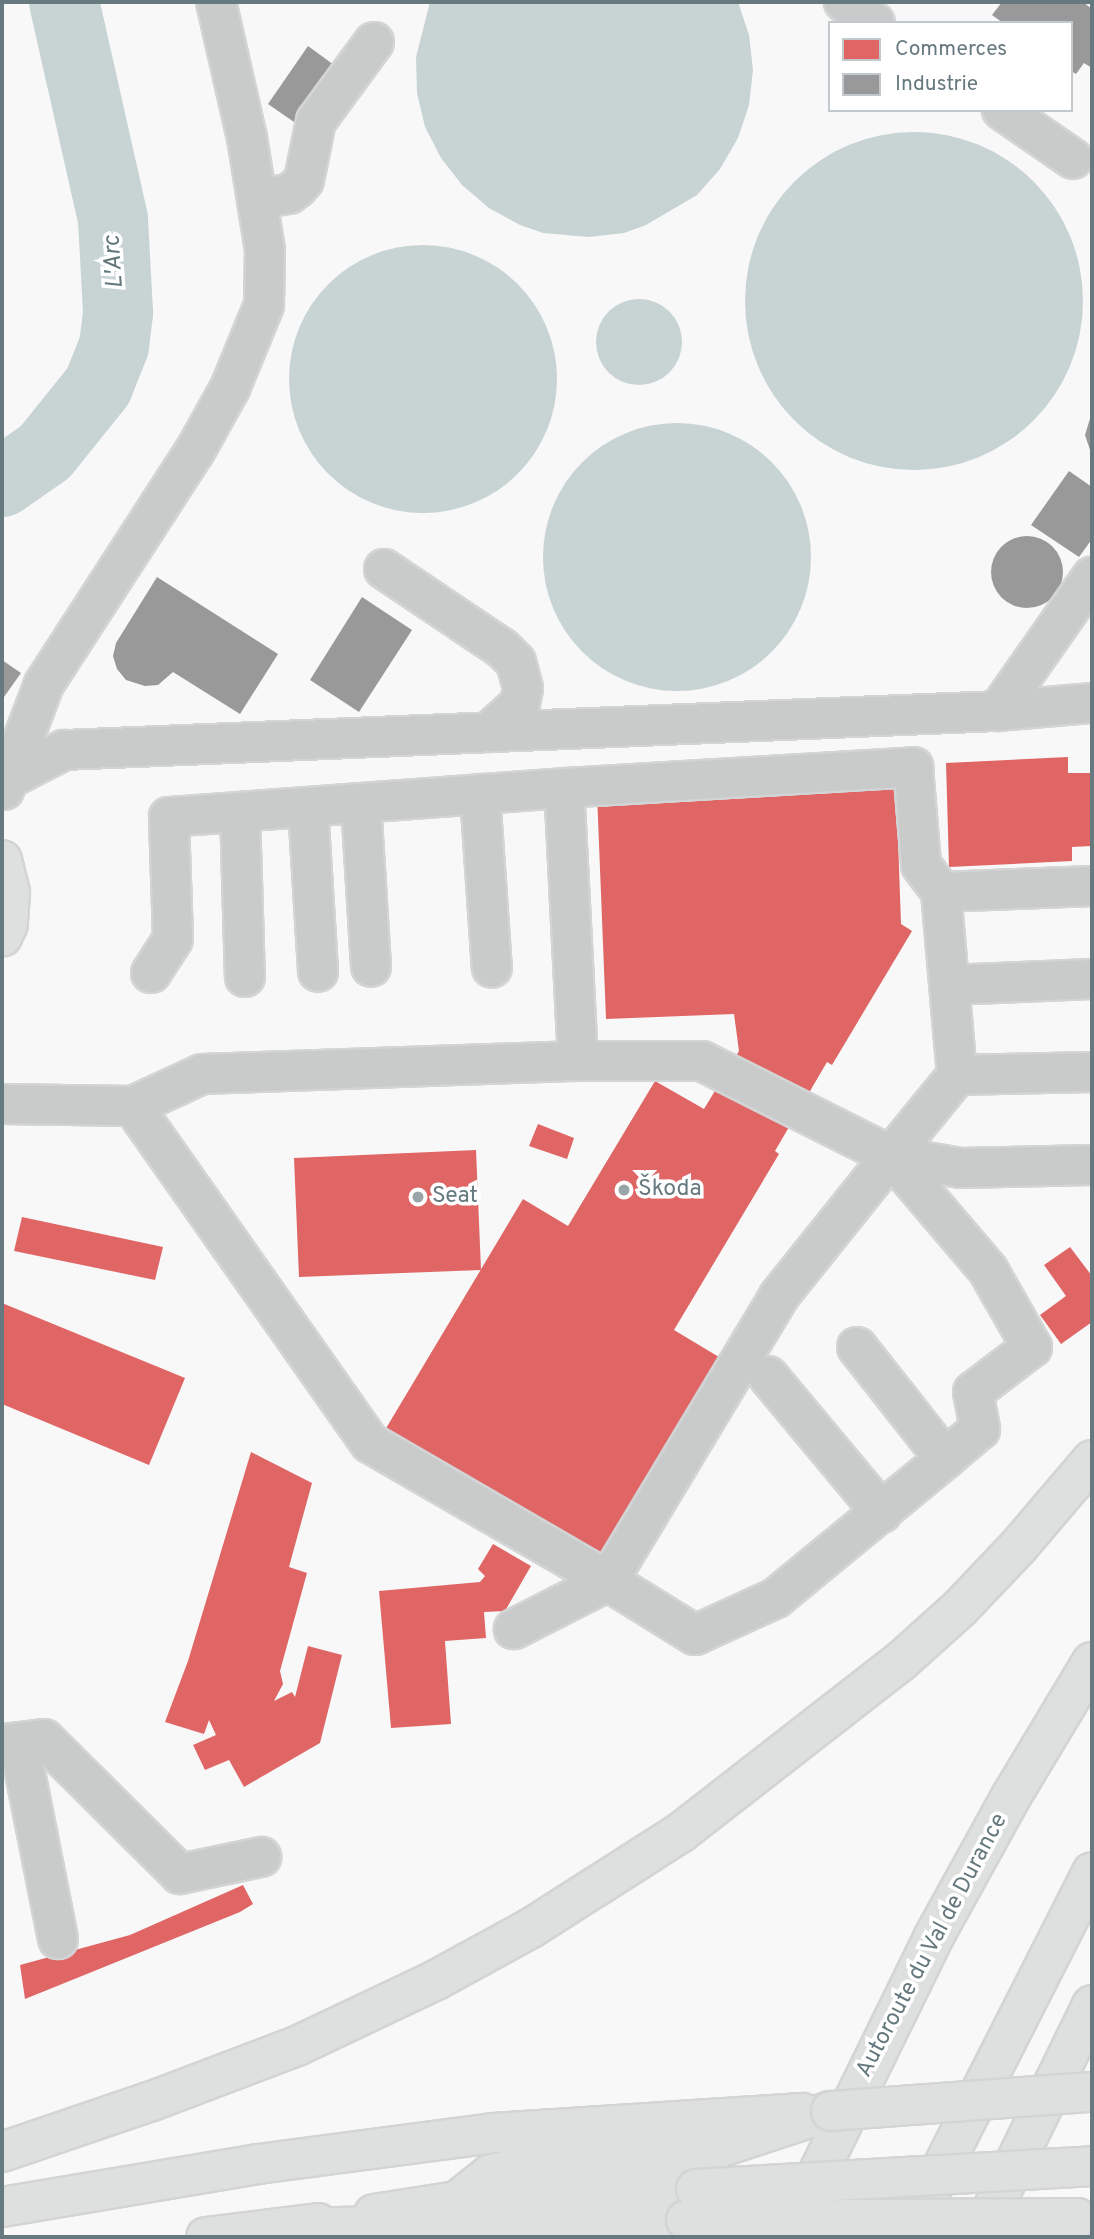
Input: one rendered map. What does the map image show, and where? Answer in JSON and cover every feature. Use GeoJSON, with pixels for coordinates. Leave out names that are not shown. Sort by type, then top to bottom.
{"type":"FeatureCollection","features":[{"type":"Feature","properties":{"kind":"main road"},"geometry":{"type":"LineString","coordinates":[[2,860],[10,893],[8,924],[2,937]]}},
{"type":"Feature","properties":{"kind":"main road"},"geometry":{"type":"LineString","coordinates":[[2,2152],[152,2101],[297,2046],[436,1980],[531,1928],[680,1833],[901,1662],[960,1608],[1008,1558],[1092,1460]]}},
{"type":"Feature","properties":{"kind":"main road","name":"Autoroute du Val de Durance"},"geometry":{"type":"LineString","coordinates":[[787,2237],[933,1938],[1012,1795],[1092,1662]]}},
{"type":"Feature","properties":{"kind":"main road"},"geometry":{"type":"LineString","coordinates":[[907,2237],[1092,1872]]}},
{"type":"Feature","properties":{"kind":"main road"},"geometry":{"type":"LineString","coordinates":[[979,2237],[1092,2005]]}},
{"type":"Feature","properties":{"kind":"main road"},"geometry":{"type":"LineString","coordinates":[[444,2221],[491,2174],[545,2161],[714,2135],[831,2111],[1092,2092]]}},
{"type":"Feature","properties":{"kind":"main road"},"geometry":{"type":"LineString","coordinates":[[2,2207],[258,2164],[493,2133],[714,2135]]}},
{"type":"Feature","properties":{"kind":"main road"},"geometry":{"type":"LineString","coordinates":[[206,2237],[285,2228],[444,2221],[691,2204],[1092,2166]]}},
{"type":"Feature","properties":{"kind":"main road"},"geometry":{"type":"LineString","coordinates":[[691,2204],[1084,2218]]}},
{"type":"Feature","properties":{"kind":"lane"},"geometry":{"type":"LineString","coordinates":[[4,785],[44,684],[195,451],[230,388],[251,343],[264,305],[266,273],[257,199],[216,2]]}},
{"type":"Feature","properties":{"kind":"lane"},"geometry":{"type":"LineString","coordinates":[[844,2],[872,21]]}},
{"type":"Feature","properties":{"kind":"lane"},"geometry":{"type":"LineString","coordinates":[[257,199],[289,194],[299,187],[304,180],[316,121],[374,42]]}},
{"type":"Feature","properties":{"kind":"lane"},"geometry":{"type":"LineString","coordinates":[[1005,112],[1073,159]]}},
{"type":"Feature","properties":{"kind":"lane"},"geometry":{"type":"LineString","coordinates":[[384,569],[503,649],[516,662],[523,688],[520,704],[489,732]]}},
{"type":"Feature","properties":{"kind":"lane"},"geometry":{"type":"LineString","coordinates":[[998,710],[1092,577]]}},
{"type":"Feature","properties":{"kind":"lane"},"geometry":{"type":"LineString","coordinates":[[4,785],[64,750],[998,710],[1092,702]]}},
{"type":"Feature","properties":{"kind":"lane"},"geometry":{"type":"LineString","coordinates":[[150,973],[173,939],[169,817],[564,788],[913,767],[921,865],[941,892],[957,1075],[779,1296],[608,1581],[514,1629]]}},
{"type":"Feature","properties":{"kind":"lane"},"geometry":{"type":"LineString","coordinates":[[564,788],[578,1061]]}},
{"type":"Feature","properties":{"kind":"lane"},"geometry":{"type":"LineString","coordinates":[[480,794],[492,968]]}},
{"type":"Feature","properties":{"kind":"lane"},"geometry":{"type":"LineString","coordinates":[[361,803],[371,967]]}},
{"type":"Feature","properties":{"kind":"lane"},"geometry":{"type":"LineString","coordinates":[[309,807],[318,972]]}},
{"type":"Feature","properties":{"kind":"lane"},"geometry":{"type":"LineString","coordinates":[[240,812],[245,977]]}},
{"type":"Feature","properties":{"kind":"lane"},"geometry":{"type":"LineString","coordinates":[[941,892],[1092,886]]}},
{"type":"Feature","properties":{"kind":"lane"},"geometry":{"type":"LineString","coordinates":[[949,985],[1092,979]]}},
{"type":"Feature","properties":{"kind":"lane"},"geometry":{"type":"LineString","coordinates":[[2,1104],[133,1105],[202,1074],[578,1061],[702,1061],[891,1156],[961,1168],[1092,1165]]}},
{"type":"Feature","properties":{"kind":"lane"},"geometry":{"type":"LineString","coordinates":[[957,1075],[1092,1072]]}},
{"type":"Feature","properties":{"kind":"lane"},"geometry":{"type":"LineString","coordinates":[[133,1105],[370,1443],[608,1581],[695,1635],[776,1598],[882,1513],[980,1429],[973,1392],[1032,1346],[988,1270],[891,1156]]}},
{"type":"Feature","properties":{"kind":"lane"},"geometry":{"type":"LineString","coordinates":[[858,1347],[945,1459]]}},
{"type":"Feature","properties":{"kind":"lane"},"geometry":{"type":"LineString","coordinates":[[768,1377],[882,1513]]}},
{"type":"Feature","properties":{"kind":"lane"},"geometry":{"type":"LineString","coordinates":[[58,1939],[10,1743],[44,1740],[180,1874],[261,1857]]}},
{"type":"Feature","properties":{"kind":"shaded area"},"geometry":{"type":"Polygon","coordinates":[[[430,2],[738,2],[749,35],[753,70],[749,105],[738,138],[720,169],[697,195],[646,225],[624,233],[589,237],[543,233],[520,225],[489,208],[462,185],[441,158],[425,127],[417,93],[416,57],[430,2]]]}},
{"type":"Feature","properties":{"kind":"shaded area"},"geometry":{"type":"Polygon","coordinates":[[[914,132],[963,139],[994,152],[1021,170],[1045,194],[1063,221],[1076,252],[1083,301],[1076,350],[1063,381],[1045,408],[1021,432],[994,450],[963,463],[914,470],[865,463],[834,450],[807,432],[783,408],[765,381],[752,350],[745,301],[752,252],[765,221],[783,194],[807,170],[834,152],[865,139],[914,132]]]}},
{"type":"Feature","properties":{"kind":"shaded area"},"geometry":{"type":"Polygon","coordinates":[[[423,245],[474,255],[518,284],[547,328],[557,379],[547,430],[518,474],[474,503],[423,513],[372,503],[328,474],[299,430],[289,379],[299,328],[328,284],[372,255],[423,245]]]}},
{"type":"Feature","properties":{"kind":"shaded area"},"geometry":{"type":"Polygon","coordinates":[[[631,299],[647,299],[670,311],[679,325],[682,342],[679,359],[670,373],[647,385],[631,385],[615,378],[603,366],[596,350],[596,334],[603,318],[615,306],[631,299]]]}},
{"type":"Feature","properties":{"kind":"shaded area"},"geometry":{"type":"Polygon","coordinates":[[[664,423],[690,423],[728,433],[752,445],[772,462],[789,482],[806,518],[811,557],[806,596],[789,632],[772,652],[752,669],[716,686],[690,691],[664,691],[638,686],[602,669],[573,642],[565,632],[548,596],[543,570],[543,544],[548,518],[565,482],[592,453],[602,445],[638,428],[664,423]]]}},
{"type":"Feature","properties":{"kind":"building: Commerces"},"geometry":{"type":"Polygon","coordinates":[[[1068,757],[1068,773],[1092,773],[1092,846],[1072,847],[1072,861],[949,867],[946,763],[1068,757]]]}},
{"type":"Feature","properties":{"kind":"building: Commerces"},"geometry":{"type":"Polygon","coordinates":[[[896,782],[901,924],[912,931],[832,1065],[827,1062],[775,1151],[779,1154],[674,1330],[719,1357],[596,1562],[382,1435],[523,1199],[568,1226],[655,1081],[704,1109],[739,1051],[734,1014],[606,1019],[597,794],[896,782]]]}},
{"type":"Feature","properties":{"kind":"building: Commerces"},"geometry":{"type":"Polygon","coordinates":[[[538,1124],[574,1138],[567,1159],[529,1146],[538,1124]]]}},
{"type":"Feature","properties":{"kind":"building: Commerces"},"geometry":{"type":"Polygon","coordinates":[[[476,1150],[481,1270],[299,1277],[294,1158],[476,1150]]]}},
{"type":"Feature","properties":{"kind":"building: Commerces"},"geometry":{"type":"Polygon","coordinates":[[[22,1217],[163,1247],[155,1280],[14,1251],[22,1217]]]}},
{"type":"Feature","properties":{"kind":"building: Commerces"},"geometry":{"type":"Polygon","coordinates":[[[1070,1247],[1092,1276],[1092,1322],[1061,1344],[1040,1315],[1066,1296],[1044,1265],[1070,1247]]]}},
{"type":"Feature","properties":{"kind":"building: Commerces"},"geometry":{"type":"Polygon","coordinates":[[[2,1303],[185,1378],[149,1465],[2,1404],[2,1303]]]}},
{"type":"Feature","properties":{"kind":"building: Commerces"},"geometry":{"type":"Polygon","coordinates":[[[251,1452],[312,1483],[289,1567],[307,1573],[280,1671],[283,1684],[274,1701],[292,1692],[295,1697],[308,1646],[342,1655],[320,1743],[244,1787],[229,1760],[205,1770],[193,1745],[216,1735],[209,1720],[204,1734],[165,1722],[188,1661],[251,1452]]]}},
{"type":"Feature","properties":{"kind":"building: Commerces"},"geometry":{"type":"Polygon","coordinates":[[[493,1544],[531,1566],[505,1611],[484,1612],[486,1638],[445,1641],[451,1724],[391,1728],[379,1591],[480,1582],[485,1576],[478,1569],[493,1544]]]}},
{"type":"Feature","properties":{"kind":"building: Commerces"},"geometry":{"type":"Polygon","coordinates":[[[243,1885],[253,1904],[240,1912],[25,1999],[20,1965],[130,1935],[243,1885]]]}},
{"type":"Feature","properties":{"kind":"building: Industrie"},"geometry":{"type":"Polygon","coordinates":[[[1002,2],[1083,2],[1092,9],[1092,68],[1084,63],[1076,74],[1073,72],[1073,21],[1000,21],[992,15],[1002,2]]]}},
{"type":"Feature","properties":{"kind":"building: Industrie"},"geometry":{"type":"Polygon","coordinates":[[[308,46],[334,65],[294,122],[268,104],[308,46]]]}},
{"type":"Feature","properties":{"kind":"building: Industrie"},"geometry":{"type":"Polygon","coordinates":[[[1092,412],[1092,456],[1085,435],[1092,412]]]}},
{"type":"Feature","properties":{"kind":"building: Industrie"},"geometry":{"type":"Polygon","coordinates":[[[1069,471],[1092,487],[1092,539],[1079,557],[1031,525],[1069,471]]]}},
{"type":"Feature","properties":{"kind":"building: Industrie"},"geometry":{"type":"Polygon","coordinates":[[[1027,536],[1041,539],[1053,546],[1060,558],[1063,572],[1060,586],[1053,598],[1041,605],[1027,608],[1013,605],[1001,598],[994,586],[991,572],[994,558],[1001,546],[1013,539],[1027,536]]]}},
{"type":"Feature","properties":{"kind":"building: Industrie"},"geometry":{"type":"Polygon","coordinates":[[[157,577],[278,654],[240,714],[173,672],[158,685],[145,686],[126,680],[117,669],[113,656],[116,643],[157,577]]]}},
{"type":"Feature","properties":{"kind":"building: Industrie"},"geometry":{"type":"Polygon","coordinates":[[[362,597],[412,630],[359,712],[310,680],[362,597]]]}},
{"type":"Feature","properties":{"kind":"building: Industrie"},"geometry":{"type":"Polygon","coordinates":[[[2,660],[21,673],[4,697],[2,695],[2,660]]]}},
{"type":"Feature","properties":{"kind":"waterway","name":"L'Arc"},"geometry":{"type":"LineString","coordinates":[[2,482],[45,452],[98,386],[114,346],[118,312],[113,219],[64,2]]}},
{"type":"Feature","properties":{"kind":"place","name":"Škoda"},"geometry":{"type":"Point","coordinates":[624,1190]}},
{"type":"Feature","properties":{"kind":"place","name":"Seat"},"geometry":{"type":"Point","coordinates":[418,1197]}}]}
